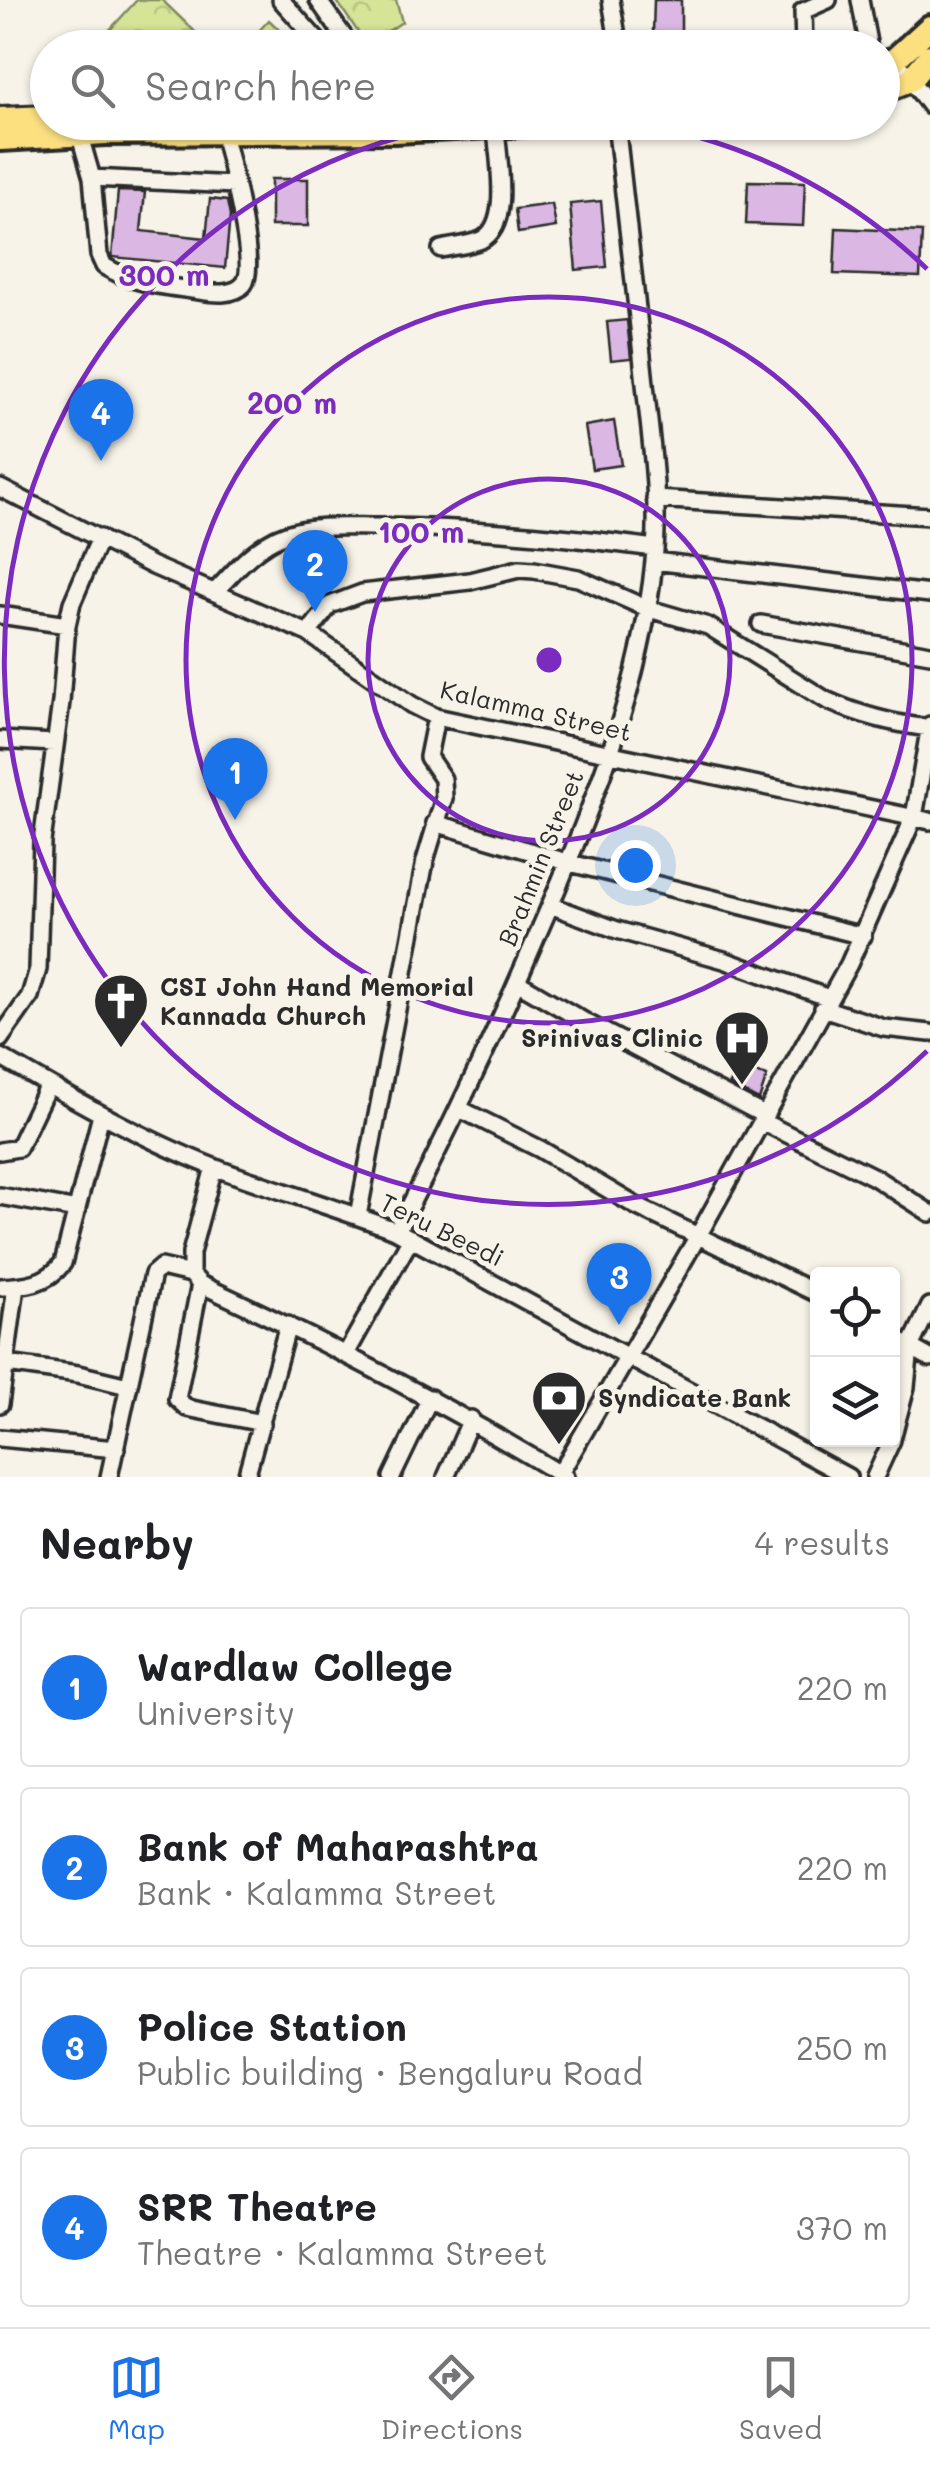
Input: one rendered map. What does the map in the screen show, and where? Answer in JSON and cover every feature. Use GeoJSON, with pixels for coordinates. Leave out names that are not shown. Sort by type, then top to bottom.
{"type":"FeatureCollection","features":[{"type":"Feature","properties":{"kind":"highway"},"geometry":{"type":"LineString","coordinates":[[900,53],[930,27]]}},
{"type":"Feature","properties":{"kind":"highway"},"geometry":{"type":"LineString","coordinates":[[900,84],[910,80],[930,56]]}},
{"type":"Feature","properties":{"kind":"highway"},"geometry":{"type":"LineString","coordinates":[[0,120],[30,118]]}},
{"type":"Feature","properties":{"kind":"highway"},"geometry":{"type":"LineString","coordinates":[[0,139],[30,135]]}},
{"type":"Feature","properties":{"kind":"street"},"geometry":{"type":"LineString","coordinates":[[281,0],[308,30]]}},
{"type":"Feature","properties":{"kind":"street"},"geometry":{"type":"LineString","coordinates":[[318,0],[339,30]]}},
{"type":"Feature","properties":{"kind":"street"},"geometry":{"type":"LineString","coordinates":[[611,0],[616,30]]}},
{"type":"Feature","properties":{"kind":"street"},"geometry":{"type":"LineString","coordinates":[[803,30],[802,11],[828,0]]}},
{"type":"Feature","properties":{"kind":"street"},"geometry":{"type":"LineString","coordinates":[[860,0],[866,30]]}},
{"type":"Feature","properties":{"kind":"street"},"geometry":{"type":"LineString","coordinates":[[900,71],[930,106]]}},
{"type":"Feature","properties":{"kind":"street"},"geometry":{"type":"LineString","coordinates":[[81,140],[92,178],[99,255],[104,266],[146,284],[218,293],[231,292],[243,285],[248,272],[225,140]]}},
{"type":"Feature","properties":{"kind":"street"},"geometry":{"type":"LineString","coordinates":[[441,249],[482,240],[498,219],[501,206],[497,140]]}},
{"type":"Feature","properties":{"kind":"street","name":"Brahmin Street"},"geometry":{"type":"LineString","coordinates":[[346,1354],[404,1235],[570,864],[610,755],[646,608],[654,554],[655,499],[618,140]]}},
{"type":"Feature","properties":{"kind":"street"},"geometry":{"type":"LineString","coordinates":[[92,178],[235,185]]}},
{"type":"Feature","properties":{"kind":"street","name":"Kalamma Street"},"geometry":{"type":"LineString","coordinates":[[0,488],[308,633],[412,705],[436,717],[922,819]]}},
{"type":"Feature","properties":{"kind":"street"},"geometry":{"type":"LineString","coordinates":[[655,499],[930,516]]}},
{"type":"Feature","properties":{"kind":"street"},"geometry":{"type":"LineString","coordinates":[[215,592],[262,547],[283,535],[318,527],[406,527],[575,536],[654,554],[930,594]]}},
{"type":"Feature","properties":{"kind":"street"},"geometry":{"type":"LineString","coordinates":[[0,1040],[30,996],[38,970],[42,842],[67,625],[72,602],[100,538]]}},
{"type":"Feature","properties":{"kind":"street"},"geometry":{"type":"LineString","coordinates":[[109,1477],[156,1270],[170,1268],[471,1419],[561,1476],[698,1236],[922,819],[930,727],[896,724],[846,709],[708,626],[646,608],[578,578],[518,569],[470,582],[395,588],[344,598],[330,605],[308,633]]}},
{"type":"Feature","properties":{"kind":"street"},"geometry":{"type":"LineString","coordinates":[[0,615],[67,625]]}},
{"type":"Feature","properties":{"kind":"street"},"geometry":{"type":"LineString","coordinates":[[762,624],[930,654]]}},
{"type":"Feature","properties":{"kind":"street"},"geometry":{"type":"LineString","coordinates":[[358,1216],[425,860],[446,788],[428,757],[436,717]]}},
{"type":"Feature","properties":{"kind":"street"},"geometry":{"type":"LineString","coordinates":[[0,740],[54,744]]}},
{"type":"Feature","properties":{"kind":"street"},"geometry":{"type":"LineString","coordinates":[[435,823],[570,864],[862,936]]}},
{"type":"Feature","properties":{"kind":"street"},"geometry":{"type":"LineString","coordinates":[[550,905],[617,930],[724,960],[884,1028],[930,1034]]}},
{"type":"Feature","properties":{"kind":"street"},"geometry":{"type":"LineString","coordinates":[[517,982],[874,1178],[930,1213]]}},
{"type":"Feature","properties":{"kind":"street","name":"Teru Beedi"},"geometry":{"type":"LineString","coordinates":[[0,1057],[101,1115],[214,1167],[404,1235],[848,1477]]}},
{"type":"Feature","properties":{"kind":"street"},"geometry":{"type":"LineString","coordinates":[[0,1151],[18,1148],[48,1084]]}},
{"type":"Feature","properties":{"kind":"street"},"geometry":{"type":"LineString","coordinates":[[460,1109],[698,1236],[810,1290]]}},
{"type":"Feature","properties":{"kind":"street"},"geometry":{"type":"LineString","coordinates":[[0,1404],[8,1286],[42,1280],[55,1274],[63,1263],[101,1115]]}},
{"type":"Feature","properties":{"kind":"street"},"geometry":{"type":"LineString","coordinates":[[214,1167],[191,1253],[195,1279],[177,1400],[187,1408],[262,1423]]}},
{"type":"Feature","properties":{"kind":"street"},"geometry":{"type":"LineString","coordinates":[[0,1196],[77,1210]]}},
{"type":"Feature","properties":{"kind":"street"},"geometry":{"type":"LineString","coordinates":[[900,1409],[910,1348],[930,1306]]}},
{"type":"Feature","properties":{"kind":"street"},"geometry":{"type":"LineString","coordinates":[[246,1477],[288,1325]]}},
{"type":"Feature","properties":{"kind":"street"},"geometry":{"type":"LineString","coordinates":[[900,1342],[930,1358]]}},
{"type":"Feature","properties":{"kind":"street"},"geometry":{"type":"LineString","coordinates":[[2,1363],[128,1386]]}},
{"type":"Feature","properties":{"kind":"street"},"geometry":{"type":"LineString","coordinates":[[392,1477],[430,1398]]}},
{"type":"Feature","properties":{"kind":"street"},"geometry":{"type":"LineString","coordinates":[[446,1477],[471,1419]]}},
{"type":"Feature","properties":{"kind":"street"},"geometry":{"type":"LineString","coordinates":[[0,1438],[116,1449]]}},
{"type":"Feature","properties":{"kind":"street"},"geometry":{"type":"LineString","coordinates":[[875,1477],[888,1447]]}},
{"type":"Feature","properties":{"kind":"green space"},"geometry":{"type":"Polygon","coordinates":[[[137,0],[162,0],[193,30],[110,30],[137,0]]]}},
{"type":"Feature","properties":{"kind":"green space"},"geometry":{"type":"Polygon","coordinates":[[[336,0],[396,0],[402,22],[390,30],[357,30],[336,0]]]}},
{"type":"Feature","properties":{"kind":"green space"},"geometry":{"type":"Polygon","coordinates":[[[269,20],[279,30],[260,30],[269,20]]]}},
{"type":"Feature","properties":{"kind":"building"},"geometry":{"type":"Polygon","coordinates":[[[654,0],[681,0],[681,30],[653,30],[654,0]]]}},
{"type":"Feature","properties":{"kind":"building"},"geometry":{"type":"Polygon","coordinates":[[[271,179],[308,179],[308,226],[271,226],[271,179]]]}},
{"type":"Feature","properties":{"kind":"building"},"geometry":{"type":"Polygon","coordinates":[[[748,181],[805,182],[803,226],[746,224],[748,181]]]}},
{"type":"Feature","properties":{"kind":"building"},"geometry":{"type":"Polygon","coordinates":[[[118,191],[145,192],[141,231],[206,238],[210,199],[227,201],[230,216],[225,268],[112,257],[118,191]]]}},
{"type":"Feature","properties":{"kind":"building"},"geometry":{"type":"Polygon","coordinates":[[[601,201],[607,267],[576,270],[570,204],[601,201]]]}},
{"type":"Feature","properties":{"kind":"building"},"geometry":{"type":"Polygon","coordinates":[[[552,204],[556,227],[518,233],[515,209],[552,204]]]}},
{"type":"Feature","properties":{"kind":"building"},"geometry":{"type":"Polygon","coordinates":[[[836,228],[922,232],[920,277],[834,274],[836,228]]]}},
{"type":"Feature","properties":{"kind":"building"},"geometry":{"type":"Polygon","coordinates":[[[627,320],[631,358],[611,360],[607,322],[627,320]]]}},
{"type":"Feature","properties":{"kind":"building"},"geometry":{"type":"Polygon","coordinates":[[[614,421],[621,465],[592,469],[585,426],[614,421]]]}},
{"type":"Feature","properties":{"kind":"building"},"geometry":{"type":"Polygon","coordinates":[[[736,1066],[767,1076],[759,1100],[730,1085],[736,1066]]]}},
{"type":"Feature","properties":{"kind":"place","name":"SRR Theatre"},"geometry":{"type":"Point","coordinates":[101,461]}},
{"type":"Feature","properties":{"kind":"place","name":"Bank of Maharashtra"},"geometry":{"type":"Point","coordinates":[315,612]}},
{"type":"Feature","properties":{"kind":"place","name":"Wardlaw College"},"geometry":{"type":"Point","coordinates":[235,820]}},
{"type":"Feature","properties":{"kind":"place","name":"CSI John Hand Memorial Kannada Church"},"geometry":{"type":"Point","coordinates":[121,1050]}},
{"type":"Feature","properties":{"kind":"place","name":"Srinivas Clinic"},"geometry":{"type":"Point","coordinates":[742,1087]}},
{"type":"Feature","properties":{"kind":"place","name":"Police Station"},"geometry":{"type":"Point","coordinates":[619,1325]}},
{"type":"Feature","properties":{"kind":"place","name":"Syndicate Bank"},"geometry":{"type":"Point","coordinates":[559,1447]}}]}
